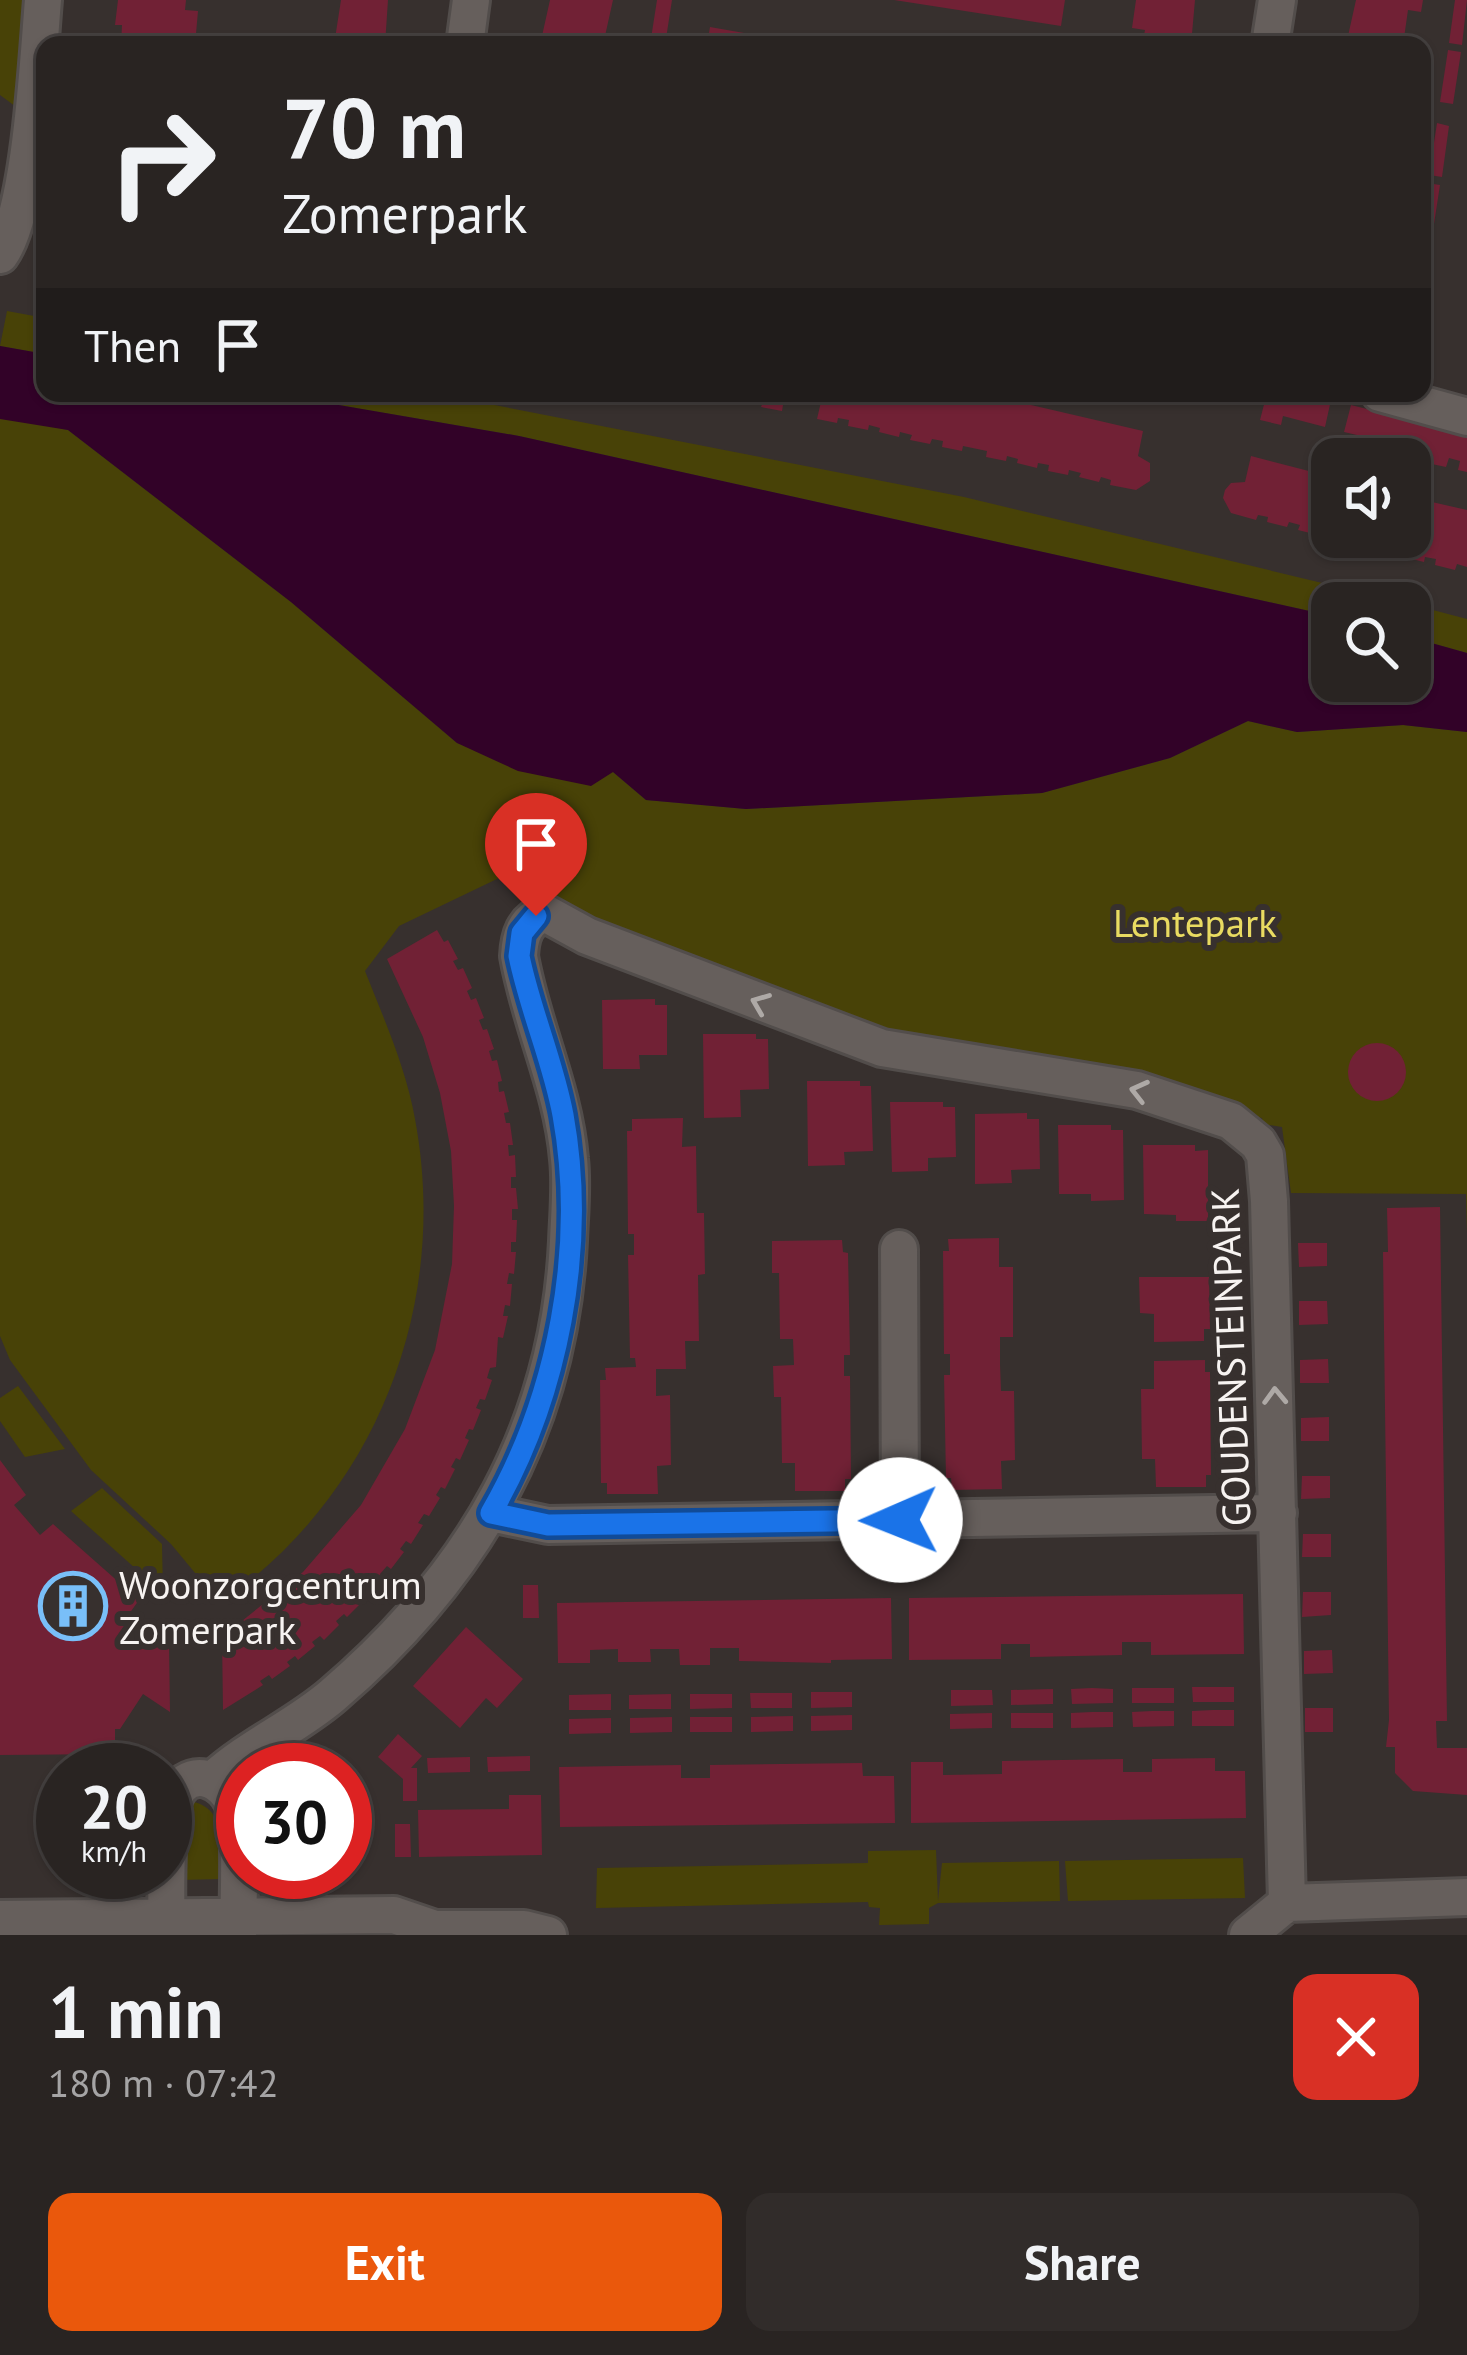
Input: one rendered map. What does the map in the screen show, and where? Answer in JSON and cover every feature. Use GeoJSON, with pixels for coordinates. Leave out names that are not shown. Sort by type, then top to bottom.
{"type":"FeatureCollection","features":[{"type":"Feature","properties":{"kind":"street"},"geometry":{"type":"LineString","coordinates":[[42,36],[43,0]]}},
{"type":"Feature","properties":{"kind":"street"},"geometry":{"type":"LineString","coordinates":[[466,36],[471,0]]}},
{"type":"Feature","properties":{"kind":"street"},"geometry":{"type":"LineString","coordinates":[[1271,36],[1277,0]]}},
{"type":"Feature","properties":{"kind":"street"},"geometry":{"type":"LineString","coordinates":[[0,255],[12,238],[36,137]]}},
{"type":"Feature","properties":{"kind":"street"},"geometry":{"type":"LineString","coordinates":[[1413,402],[1467,417]]}},
{"type":"Feature","properties":{"kind":"street","name":"GOUDENSTEINPARK"},"geometry":{"type":"LineString","coordinates":[[491,1513],[529,1439],[544,1390],[563,1303],[567,1254],[569,1161],[562,1113],[519,956],[522,933],[536,916],[544,913],[587,936],[882,1048],[1137,1090],[1231,1121],[1264,1155],[1269,1201],[1287,1903]]}},
{"type":"Feature","properties":{"kind":"street"},"geometry":{"type":"LineString","coordinates":[[898,1249],[900,1520]]}},
{"type":"Feature","properties":{"kind":"street"},"geometry":{"type":"LineString","coordinates":[[167,1926],[171,1804],[186,1783],[214,1779],[314,1711],[369,1663],[428,1597],[491,1513],[548,1525],[1278,1513]]}},
{"type":"Feature","properties":{"kind":"street"},"geometry":{"type":"LineString","coordinates":[[214,1779],[227,1791],[236,1812],[238,1926]]}},
{"type":"Feature","properties":{"kind":"street"},"geometry":{"type":"LineString","coordinates":[[1248,1935],[1287,1903],[1467,1897]]}},
{"type":"Feature","properties":{"kind":"street"},"geometry":{"type":"LineString","coordinates":[[0,1919],[238,1926],[394,1915],[435,1929],[524,1929],[548,1935]]}},
{"type":"Feature","properties":{"kind":"green space"},"geometry":{"type":"Polygon","coordinates":[[[0,0],[29,0],[19,109],[0,95],[0,0]]]}},
{"type":"Feature","properties":{"kind":"green space"},"geometry":{"type":"Polygon","coordinates":[[[7,311],[36,316],[36,352],[0,346],[7,311]]]}},
{"type":"Feature","properties":{"kind":"green space"},"geometry":{"type":"Polygon","coordinates":[[[321,402],[479,402],[964,497],[1318,582],[1311,582],[1311,611],[519,436],[321,402]]]}},
{"type":"Feature","properties":{"kind":"green space","name":"Lentepark"},"geometry":{"type":"Polygon","coordinates":[[[0,415],[68,430],[291,602],[457,743],[613,772],[646,800],[746,809],[1042,793],[1170,758],[1248,721],[1297,732],[1403,725],[1467,732],[1467,1233],[1466,1194],[1291,1193],[1282,1127],[1263,1124],[1262,1118],[842,1026],[681,961],[499,878],[399,926],[365,971],[400,1062],[415,1119],[423,1189],[421,1258],[410,1326],[389,1391],[359,1452],[321,1508],[275,1559],[220,1603],[171,1544],[91,1470],[10,1360],[0,1336],[0,415]]]}},
{"type":"Feature","properties":{"kind":"green space"},"geometry":{"type":"Polygon","coordinates":[[[1431,610],[1467,619],[1467,653],[1431,643],[1431,610]]]}},
{"type":"Feature","properties":{"kind":"green space"},"geometry":{"type":"Polygon","coordinates":[[[18,1386],[65,1449],[25,1457],[0,1421],[0,1398],[18,1386]]]}},
{"type":"Feature","properties":{"kind":"green space"},"geometry":{"type":"Polygon","coordinates":[[[102,1488],[162,1544],[163,1593],[71,1511],[102,1488]]]}},
{"type":"Feature","properties":{"kind":"green space"},"geometry":{"type":"Polygon","coordinates":[[[192,1803],[205,1806],[216,1820],[216,1879],[192,1880],[192,1803]]]}},
{"type":"Feature","properties":{"kind":"green space"},"geometry":{"type":"Polygon","coordinates":[[[936,1850],[938,1901],[942,1863],[1059,1861],[1060,1901],[938,1903],[929,1908],[929,1924],[879,1925],[880,1908],[869,1907],[868,1902],[596,1908],[597,1868],[868,1863],[868,1851],[936,1850]]]}},
{"type":"Feature","properties":{"kind":"green space"},"geometry":{"type":"Polygon","coordinates":[[[1243,1858],[1245,1898],[1068,1901],[1065,1861],[1243,1858]]]}},
{"type":"Feature","properties":{"kind":"shaded area"},"geometry":{"type":"Polygon","coordinates":[[[0,346],[36,352],[36,402],[321,402],[519,436],[1311,611],[1311,702],[1431,702],[1431,643],[1467,653],[1467,732],[1403,725],[1297,732],[1248,721],[1170,758],[1042,793],[746,809],[646,800],[613,772],[591,786],[518,771],[457,743],[291,602],[68,430],[0,419],[0,346]]]}},
{"type":"Feature","properties":{"kind":"building"},"geometry":{"type":"Polygon","coordinates":[[[118,0],[186,0],[185,10],[198,11],[196,36],[121,36],[122,25],[115,25],[118,0]]]}},
{"type":"Feature","properties":{"kind":"building"},"geometry":{"type":"Polygon","coordinates":[[[341,0],[388,0],[386,36],[335,36],[341,0]]]}},
{"type":"Feature","properties":{"kind":"building"},"geometry":{"type":"Polygon","coordinates":[[[550,0],[613,0],[605,36],[542,36],[550,0]]]}},
{"type":"Feature","properties":{"kind":"building"},"geometry":{"type":"Polygon","coordinates":[[[657,0],[672,0],[666,36],[651,36],[657,0]]]}},
{"type":"Feature","properties":{"kind":"building"},"geometry":{"type":"Polygon","coordinates":[[[894,0],[1065,0],[1061,26],[894,0]]]}},
{"type":"Feature","properties":{"kind":"building"},"geometry":{"type":"Polygon","coordinates":[[[1136,0],[1195,0],[1192,36],[1144,36],[1145,30],[1132,28],[1136,0]]]}},
{"type":"Feature","properties":{"kind":"building"},"geometry":{"type":"Polygon","coordinates":[[[1356,0],[1423,0],[1421,12],[1408,10],[1404,36],[1348,36],[1356,0]]]}},
{"type":"Feature","properties":{"kind":"building"},"geometry":{"type":"Polygon","coordinates":[[[1455,0],[1467,0],[1462,45],[1449,43],[1455,0]]]}},
{"type":"Feature","properties":{"kind":"building"},"geometry":{"type":"Polygon","coordinates":[[[710,27],[762,36],[708,36],[710,27]]]}},
{"type":"Feature","properties":{"kind":"building"},"geometry":{"type":"Polygon","coordinates":[[[1448,50],[1461,52],[1453,104],[1440,102],[1448,50]]]}},
{"type":"Feature","properties":{"kind":"building"},"geometry":{"type":"Polygon","coordinates":[[[1437,123],[1449,126],[1442,177],[1431,175],[1437,123]]]}},
{"type":"Feature","properties":{"kind":"building"},"geometry":{"type":"Polygon","coordinates":[[[1431,184],[1440,185],[1431,237],[1431,184]]]}},
{"type":"Feature","properties":{"kind":"building"},"geometry":{"type":"Polygon","coordinates":[[[763,402],[784,402],[782,411],[761,407],[763,402]]]}},
{"type":"Feature","properties":{"kind":"building"},"geometry":{"type":"Polygon","coordinates":[[[821,402],[1018,402],[1143,431],[1138,456],[1150,463],[1150,481],[1136,490],[1110,485],[1111,480],[1101,477],[1099,482],[1079,477],[1081,473],[1069,470],[1068,475],[1048,471],[1049,465],[1038,463],[1037,468],[1007,456],[1006,461],[986,457],[987,451],[942,447],[943,441],[932,439],[930,444],[910,440],[912,435],[900,432],[899,437],[879,432],[880,428],[869,425],[868,430],[848,426],[849,420],[817,419],[821,402]]]}},
{"type":"Feature","properties":{"kind":"building"},"geometry":{"type":"Polygon","coordinates":[[[1265,402],[1331,402],[1325,427],[1283,416],[1281,425],[1260,420],[1265,402]]]}},
{"type":"Feature","properties":{"kind":"building"},"geometry":{"type":"Polygon","coordinates":[[[1351,405],[1467,434],[1467,472],[1458,470],[1460,461],[1449,458],[1446,467],[1431,464],[1431,438],[1370,438],[1344,432],[1351,405]]]}},
{"type":"Feature","properties":{"kind":"building"},"geometry":{"type":"Polygon","coordinates":[[[1251,456],[1311,472],[1311,533],[1289,522],[1287,527],[1267,522],[1268,517],[1258,515],[1256,520],[1231,513],[1223,498],[1225,490],[1231,483],[1245,482],[1251,456]]]}},
{"type":"Feature","properties":{"kind":"building"},"geometry":{"type":"Polygon","coordinates":[[[1431,502],[1467,510],[1467,567],[1457,564],[1455,570],[1435,565],[1436,559],[1430,558],[1431,502]]]}},
{"type":"Feature","properties":{"kind":"building"},"geometry":{"type":"Polygon","coordinates":[[[437,930],[458,959],[453,961],[458,970],[463,968],[472,988],[467,991],[471,1000],[476,998],[484,1018],[479,1020],[494,1049],[489,1051],[492,1061],[497,1060],[502,1081],[499,1092],[504,1091],[509,1112],[504,1113],[513,1145],[508,1145],[509,1156],[515,1155],[516,1177],[511,1177],[511,1188],[516,1188],[518,1209],[512,1209],[512,1220],[517,1220],[511,1252],[516,1252],[496,1367],[490,1368],[487,1378],[492,1380],[485,1400],[480,1399],[476,1408],[481,1410],[465,1438],[469,1440],[460,1460],[456,1458],[451,1467],[455,1469],[445,1489],[441,1487],[436,1495],[440,1498],[429,1516],[424,1514],[418,1523],[423,1525],[411,1544],[406,1541],[391,1569],[387,1566],[370,1594],[366,1591],[358,1598],[362,1602],[336,1621],[339,1625],[324,1640],[320,1636],[298,1660],[295,1656],[287,1662],[290,1666],[272,1679],[269,1675],[260,1681],[263,1685],[223,1710],[222,1637],[303,1572],[361,1505],[405,1429],[435,1350],[452,1264],[451,1151],[423,1037],[387,959],[437,930]]]}},
{"type":"Feature","properties":{"kind":"building"},"geometry":{"type":"Polygon","coordinates":[[[655,999],[655,1005],[667,1005],[667,1055],[639,1055],[640,1069],[603,1069],[602,1000],[655,999]]]}},
{"type":"Feature","properties":{"kind":"building"},"geometry":{"type":"Polygon","coordinates":[[[703,1034],[756,1034],[756,1039],[768,1039],[769,1089],[740,1090],[741,1117],[704,1118],[703,1034]]]}},
{"type":"Feature","properties":{"kind":"building"},"geometry":{"type":"Polygon","coordinates":[[[1377,1043],[1397,1052],[1406,1072],[1397,1092],[1377,1101],[1357,1092],[1348,1072],[1357,1052],[1377,1043]]]}},
{"type":"Feature","properties":{"kind":"building"},"geometry":{"type":"Polygon","coordinates":[[[807,1081],[860,1081],[860,1086],[871,1086],[873,1151],[844,1152],[845,1165],[808,1166],[807,1081]]]}},
{"type":"Feature","properties":{"kind":"building"},"geometry":{"type":"Polygon","coordinates":[[[890,1102],[943,1102],[943,1107],[955,1107],[956,1157],[928,1158],[928,1171],[892,1172],[890,1102]]]}},
{"type":"Feature","properties":{"kind":"building"},"geometry":{"type":"Polygon","coordinates":[[[1027,1113],[1027,1119],[1039,1119],[1040,1169],[1011,1170],[1012,1183],[975,1184],[975,1114],[1027,1113]]]}},
{"type":"Feature","properties":{"kind":"building"},"geometry":{"type":"Polygon","coordinates":[[[683,1118],[682,1147],[696,1146],[697,1213],[704,1213],[699,1341],[685,1341],[686,1369],[656,1369],[656,1396],[670,1395],[671,1465],[657,1466],[658,1494],[607,1494],[607,1483],[601,1483],[600,1380],[606,1380],[605,1368],[636,1367],[635,1358],[630,1358],[628,1255],[634,1255],[634,1234],[628,1234],[627,1131],[632,1131],[632,1119],[683,1118]]]}},
{"type":"Feature","properties":{"kind":"building"},"geometry":{"type":"Polygon","coordinates":[[[1058,1125],[1111,1125],[1111,1130],[1123,1130],[1124,1200],[1091,1201],[1091,1194],[1059,1194],[1058,1125]]]}},
{"type":"Feature","properties":{"kind":"building"},"geometry":{"type":"Polygon","coordinates":[[[1143,1145],[1195,1145],[1195,1151],[1208,1150],[1208,1221],[1144,1214],[1143,1145]]]}},
{"type":"Feature","properties":{"kind":"building"},"geometry":{"type":"Polygon","coordinates":[[[1440,1207],[1447,1721],[1436,1721],[1437,1748],[1467,1748],[1467,1795],[1413,1791],[1395,1773],[1395,1747],[1386,1747],[1383,1252],[1388,1252],[1387,1208],[1440,1207]]]}},
{"type":"Feature","properties":{"kind":"building"},"geometry":{"type":"Polygon","coordinates":[[[999,1238],[999,1267],[1013,1267],[1013,1337],[1000,1337],[1000,1364],[1001,1391],[1014,1391],[1015,1460],[1001,1461],[1002,1489],[952,1490],[951,1478],[946,1478],[944,1375],[950,1375],[950,1354],[944,1354],[943,1251],[949,1251],[948,1239],[999,1238]]]}},
{"type":"Feature","properties":{"kind":"building"},"geometry":{"type":"Polygon","coordinates":[[[842,1240],[843,1252],[848,1253],[850,1355],[844,1355],[844,1376],[850,1376],[851,1479],[845,1479],[845,1491],[795,1491],[795,1463],[782,1463],[781,1397],[774,1397],[773,1366],[794,1365],[793,1339],[780,1339],[779,1273],[772,1273],[772,1241],[842,1240]]]}},
{"type":"Feature","properties":{"kind":"building"},"geometry":{"type":"Polygon","coordinates":[[[1298,1243],[1327,1243],[1327,1266],[1299,1267],[1298,1243]]]}},
{"type":"Feature","properties":{"kind":"building"},"geometry":{"type":"Polygon","coordinates":[[[1139,1277],[1209,1277],[1210,1329],[1204,1329],[1204,1341],[1154,1342],[1154,1314],[1140,1313],[1139,1277]]]}},
{"type":"Feature","properties":{"kind":"building"},"geometry":{"type":"Polygon","coordinates":[[[1299,1301],[1327,1301],[1328,1324],[1299,1325],[1299,1301]]]}},
{"type":"Feature","properties":{"kind":"building"},"geometry":{"type":"Polygon","coordinates":[[[1328,1359],[1329,1383],[1300,1383],[1300,1360],[1328,1359]]]}},
{"type":"Feature","properties":{"kind":"building"},"geometry":{"type":"Polygon","coordinates":[[[1205,1360],[1205,1372],[1210,1372],[1211,1475],[1206,1475],[1206,1487],[1156,1487],[1155,1459],[1142,1459],[1141,1389],[1154,1389],[1154,1361],[1205,1360]]]}},
{"type":"Feature","properties":{"kind":"building"},"geometry":{"type":"Polygon","coordinates":[[[1329,1417],[1329,1441],[1301,1441],[1301,1418],[1329,1417]]]}},
{"type":"Feature","properties":{"kind":"building","name":"Woonzorgcentrum Zomerpark"},"geometry":{"type":"Polygon","coordinates":[[[0,1460],[26,1495],[14,1505],[40,1535],[53,1524],[139,1600],[129,1614],[169,1641],[170,1712],[143,1694],[120,1729],[115,1729],[115,1743],[36,1743],[36,1755],[0,1755],[0,1460]]]}},
{"type":"Feature","properties":{"kind":"building"},"geometry":{"type":"Polygon","coordinates":[[[1302,1476],[1330,1476],[1330,1498],[1301,1499],[1302,1476]]]}},
{"type":"Feature","properties":{"kind":"building"},"geometry":{"type":"Polygon","coordinates":[[[1303,1534],[1331,1534],[1331,1557],[1302,1557],[1303,1534]]]}},
{"type":"Feature","properties":{"kind":"building"},"geometry":{"type":"Polygon","coordinates":[[[523,1585],[538,1585],[539,1618],[523,1618],[523,1585]]]}},
{"type":"Feature","properties":{"kind":"building"},"geometry":{"type":"Polygon","coordinates":[[[1303,1592],[1331,1592],[1331,1615],[1302,1617],[1303,1592]]]}},
{"type":"Feature","properties":{"kind":"building"},"geometry":{"type":"Polygon","coordinates":[[[1243,1594],[1244,1654],[1151,1655],[1151,1642],[1122,1642],[1122,1655],[1030,1657],[1030,1644],[1001,1644],[1001,1659],[909,1660],[909,1598],[1243,1594]]]}},
{"type":"Feature","properties":{"kind":"building"},"geometry":{"type":"Polygon","coordinates":[[[891,1598],[892,1659],[739,1661],[739,1648],[710,1648],[710,1665],[680,1665],[679,1649],[650,1649],[651,1662],[618,1662],[618,1649],[590,1650],[590,1663],[558,1663],[557,1603],[891,1598]]]}},
{"type":"Feature","properties":{"kind":"building"},"geometry":{"type":"Polygon","coordinates":[[[466,1627],[523,1679],[497,1708],[486,1698],[460,1728],[413,1686],[466,1627]]]}},
{"type":"Feature","properties":{"kind":"building"},"geometry":{"type":"Polygon","coordinates":[[[1332,1650],[1333,1673],[1304,1674],[1304,1651],[1332,1650]]]}},
{"type":"Feature","properties":{"kind":"building"},"geometry":{"type":"Polygon","coordinates":[[[1192,1687],[1234,1687],[1234,1702],[1193,1702],[1192,1687]]]}},
{"type":"Feature","properties":{"kind":"building"},"geometry":{"type":"Polygon","coordinates":[[[1132,1688],[1174,1688],[1174,1703],[1132,1703],[1132,1688]]]}},
{"type":"Feature","properties":{"kind":"building"},"geometry":{"type":"Polygon","coordinates":[[[1053,1689],[1053,1704],[1011,1705],[1011,1690],[1053,1689]]]}},
{"type":"Feature","properties":{"kind":"building"},"geometry":{"type":"Polygon","coordinates":[[[1071,1689],[1113,1689],[1113,1703],[1072,1704],[1071,1689]]]}},
{"type":"Feature","properties":{"kind":"building"},"geometry":{"type":"Polygon","coordinates":[[[951,1690],[992,1690],[993,1705],[951,1706],[951,1690]]]}},
{"type":"Feature","properties":{"kind":"building"},"geometry":{"type":"Polygon","coordinates":[[[811,1692],[852,1692],[852,1707],[811,1708],[811,1692]]]}},
{"type":"Feature","properties":{"kind":"building"},"geometry":{"type":"Polygon","coordinates":[[[750,1693],[792,1693],[792,1708],[751,1708],[750,1693]]]}},
{"type":"Feature","properties":{"kind":"building"},"geometry":{"type":"Polygon","coordinates":[[[611,1694],[611,1710],[569,1710],[569,1695],[611,1694]]]}},
{"type":"Feature","properties":{"kind":"building"},"geometry":{"type":"Polygon","coordinates":[[[671,1694],[671,1709],[629,1709],[629,1695],[671,1694]]]}},
{"type":"Feature","properties":{"kind":"building"},"geometry":{"type":"Polygon","coordinates":[[[690,1694],[732,1694],[732,1708],[690,1709],[690,1694]]]}},
{"type":"Feature","properties":{"kind":"building"},"geometry":{"type":"Polygon","coordinates":[[[1305,1708],[1333,1708],[1333,1732],[1305,1732],[1305,1708]]]}},
{"type":"Feature","properties":{"kind":"building"},"geometry":{"type":"Polygon","coordinates":[[[1234,1710],[1234,1726],[1192,1726],[1192,1711],[1234,1710]]]}},
{"type":"Feature","properties":{"kind":"building"},"geometry":{"type":"Polygon","coordinates":[[[1174,1711],[1174,1726],[1133,1727],[1132,1712],[1174,1711]]]}},
{"type":"Feature","properties":{"kind":"building"},"geometry":{"type":"Polygon","coordinates":[[[1113,1712],[1113,1727],[1071,1728],[1071,1713],[1113,1712]]]}},
{"type":"Feature","properties":{"kind":"building"},"geometry":{"type":"Polygon","coordinates":[[[992,1713],[992,1728],[950,1729],[950,1714],[992,1713]]]}},
{"type":"Feature","properties":{"kind":"building"},"geometry":{"type":"Polygon","coordinates":[[[1011,1713],[1053,1713],[1053,1728],[1011,1728],[1011,1713]]]}},
{"type":"Feature","properties":{"kind":"building"},"geometry":{"type":"Polygon","coordinates":[[[852,1715],[852,1730],[811,1731],[811,1716],[852,1715]]]}},
{"type":"Feature","properties":{"kind":"building"},"geometry":{"type":"Polygon","coordinates":[[[793,1716],[793,1731],[751,1732],[751,1717],[793,1716]]]}},
{"type":"Feature","properties":{"kind":"building"},"geometry":{"type":"Polygon","coordinates":[[[672,1717],[672,1732],[630,1733],[630,1718],[672,1717]]]}},
{"type":"Feature","properties":{"kind":"building"},"geometry":{"type":"Polygon","coordinates":[[[690,1717],[732,1717],[732,1732],[690,1732],[690,1717]]]}},
{"type":"Feature","properties":{"kind":"building"},"geometry":{"type":"Polygon","coordinates":[[[611,1718],[611,1733],[569,1734],[569,1719],[611,1718]]]}},
{"type":"Feature","properties":{"kind":"building"},"geometry":{"type":"Polygon","coordinates":[[[398,1734],[422,1756],[411,1768],[417,1768],[417,1801],[403,1801],[403,1779],[378,1757],[398,1734]]]}},
{"type":"Feature","properties":{"kind":"building"},"geometry":{"type":"Polygon","coordinates":[[[530,1756],[530,1771],[488,1772],[487,1757],[530,1756]]]}},
{"type":"Feature","properties":{"kind":"building"},"geometry":{"type":"Polygon","coordinates":[[[470,1757],[470,1772],[428,1773],[427,1758],[470,1757]]]}},
{"type":"Feature","properties":{"kind":"building"},"geometry":{"type":"Polygon","coordinates":[[[1215,1758],[1215,1771],[1245,1771],[1246,1818],[911,1823],[911,1762],[943,1762],[943,1775],[1002,1774],[1002,1761],[1123,1759],[1123,1772],[1152,1772],[1152,1759],[1215,1758]]]}},
{"type":"Feature","properties":{"kind":"building"},"geometry":{"type":"Polygon","coordinates":[[[862,1763],[863,1776],[894,1776],[895,1823],[560,1827],[559,1767],[681,1765],[681,1778],[710,1778],[710,1765],[862,1763]]]}},
{"type":"Feature","properties":{"kind":"building"},"geometry":{"type":"Polygon","coordinates":[[[509,1795],[541,1795],[542,1855],[419,1857],[418,1810],[509,1809],[509,1795]]]}},
{"type":"Feature","properties":{"kind":"building"},"geometry":{"type":"Polygon","coordinates":[[[395,1824],[410,1824],[411,1857],[395,1857],[395,1824]]]}},
{"type":"Feature","properties":{"kind":"place","name":"Woonzorgcentrum Zomerpark"},"geometry":{"type":"Point","coordinates":[73,1606]}},
{"type":"Feature","properties":{"kind":"route"},"geometry":{"type":"LineString","coordinates":[[536,916],[522,933],[519,956],[562,1113],[569,1161],[567,1254],[563,1303],[544,1390],[529,1439],[491,1513],[548,1525],[900,1520]]}}]}
